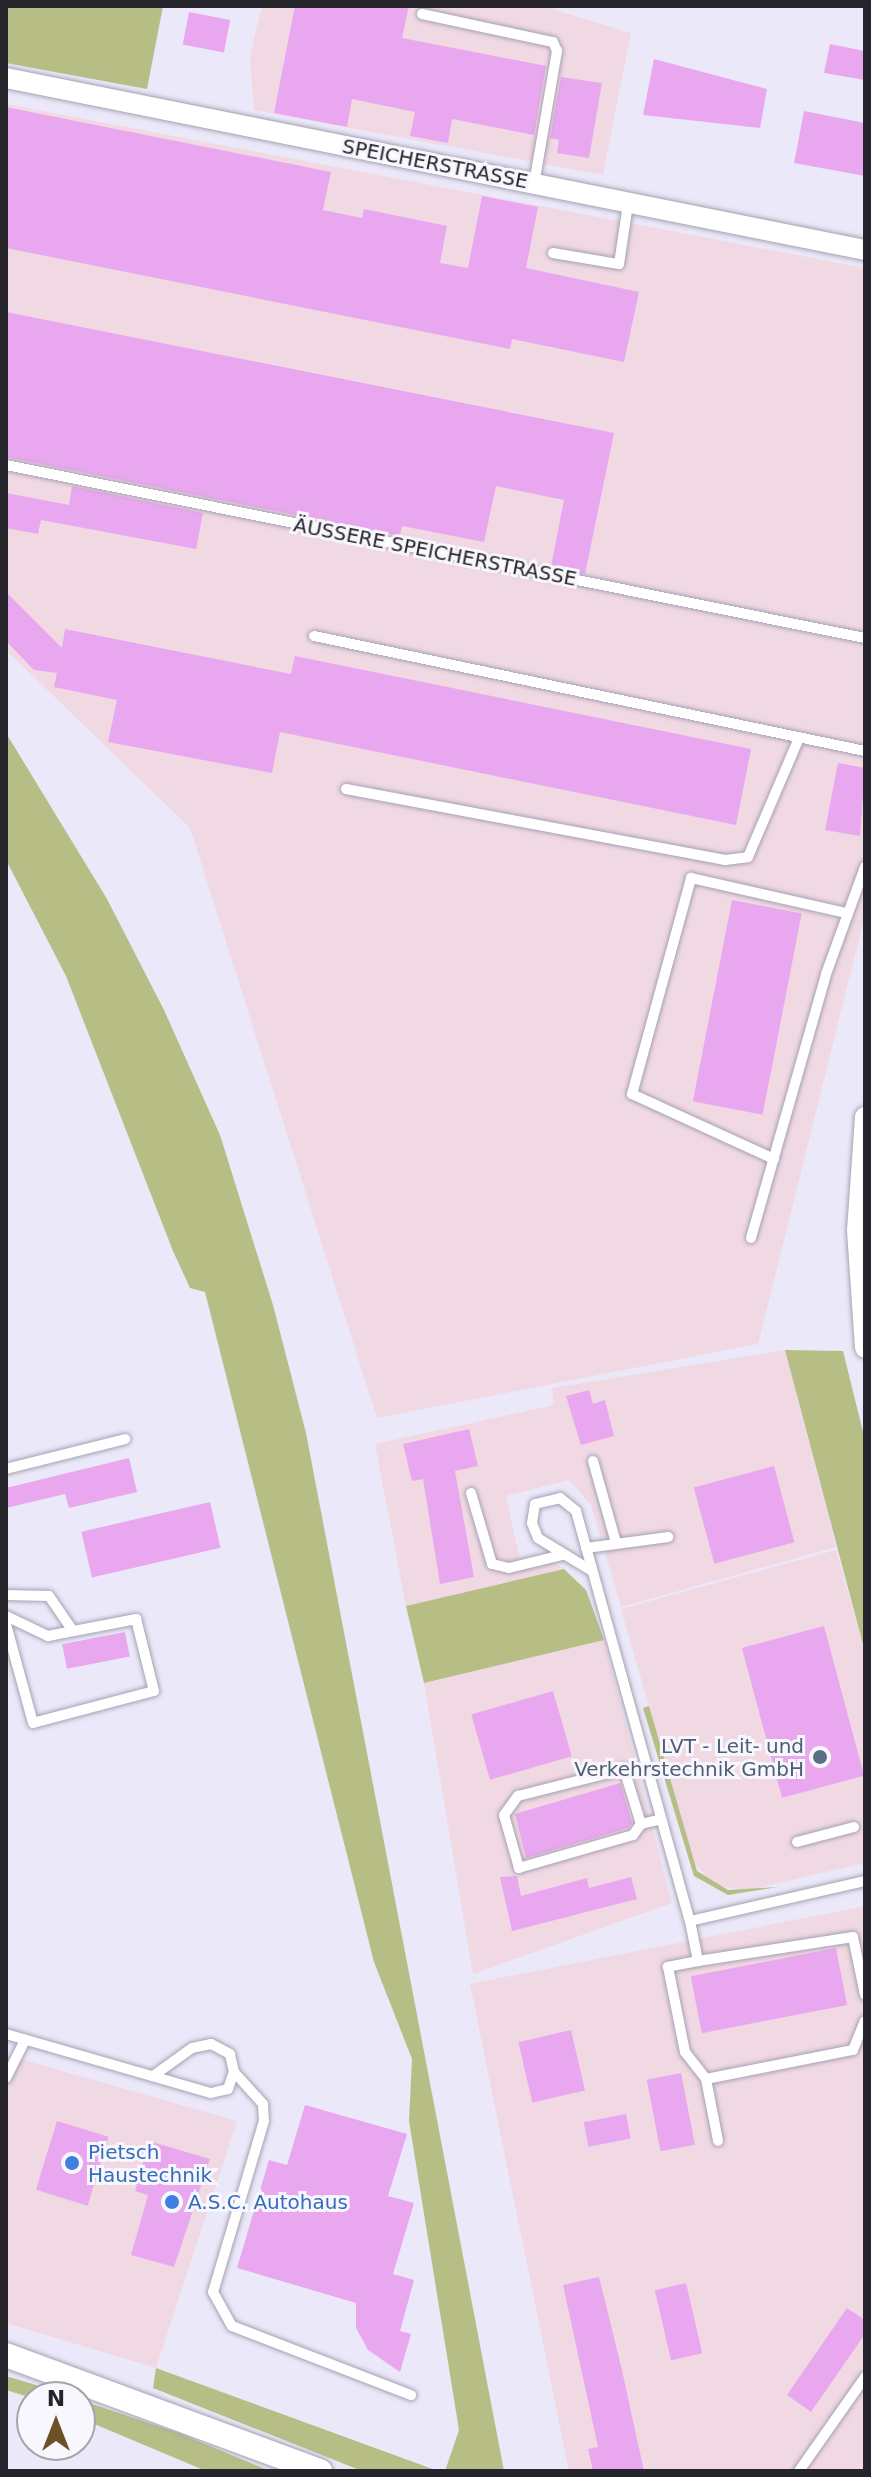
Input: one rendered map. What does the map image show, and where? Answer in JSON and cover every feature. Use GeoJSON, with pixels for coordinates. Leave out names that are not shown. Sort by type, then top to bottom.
{"type":"FeatureCollection","features":[{"type":"Feature","properties":{"kind":"street","name":"SPEICHERSTRASSE"},"geometry":{"type":"LineString","coordinates":[[6,78],[865,250]]}},
{"type":"Feature","properties":{"kind":"street"},"geometry":{"type":"LineString","coordinates":[[865,1117],[862,1275],[865,1348]]}},
{"type":"Feature","properties":{"kind":"street"},"geometry":{"type":"LineString","coordinates":[[6,2355],[320,2471]]}},
{"type":"Feature","properties":{"kind":"lane"},"geometry":{"type":"LineString","coordinates":[[422,14],[553,42],[557,51],[534,184]]}},
{"type":"Feature","properties":{"kind":"lane"},"geometry":{"type":"LineString","coordinates":[[553,253],[619,264],[628,204]]}},
{"type":"Feature","properties":{"kind":"lane","name":"ÄUSSERE SPEICHERSTRASSE"},"geometry":{"type":"LineString","coordinates":[[6,465],[865,638]]}},
{"type":"Feature","properties":{"kind":"lane"},"geometry":{"type":"LineString","coordinates":[[314,636],[865,751]]}},
{"type":"Feature","properties":{"kind":"lane"},"geometry":{"type":"LineString","coordinates":[[346,789],[725,860],[748,857],[799,738]]}},
{"type":"Feature","properties":{"kind":"lane"},"geometry":{"type":"LineString","coordinates":[[751,1238],[846,913],[865,867]]}},
{"type":"Feature","properties":{"kind":"lane"},"geometry":{"type":"LineString","coordinates":[[774,1159],[632,1094],[691,878],[846,913]]}},
{"type":"Feature","properties":{"kind":"lane"},"geometry":{"type":"LineString","coordinates":[[6,1469],[125,1439]]}},
{"type":"Feature","properties":{"kind":"lane"},"geometry":{"type":"LineString","coordinates":[[593,1461],[616,1543]]}},
{"type":"Feature","properties":{"kind":"lane"},"geometry":{"type":"LineString","coordinates":[[471,1493],[492,1564],[509,1568],[562,1555]]}},
{"type":"Feature","properties":{"kind":"lane"},"geometry":{"type":"LineString","coordinates":[[592,1571],[538,1538],[532,1523],[535,1504],[546,1497],[560,1498],[576,1511],[659,1820],[690,1921],[698,1961]]}},
{"type":"Feature","properties":{"kind":"lane"},"geometry":{"type":"LineString","coordinates":[[586,1548],[668,1537]]}},
{"type":"Feature","properties":{"kind":"lane"},"geometry":{"type":"LineString","coordinates":[[6,1595],[49,1596],[73,1631]]}},
{"type":"Feature","properties":{"kind":"lane"},"geometry":{"type":"LineString","coordinates":[[6,1616],[48,1636],[136,1619],[154,1691],[33,1723],[6,1624]]}},
{"type":"Feature","properties":{"kind":"lane"},"geometry":{"type":"LineString","coordinates":[[641,1824],[624,1769],[518,1796],[504,1815],[519,1868],[633,1835],[641,1824],[659,1820]]}},
{"type":"Feature","properties":{"kind":"lane"},"geometry":{"type":"LineString","coordinates":[[797,1842],[854,1827]]}},
{"type":"Feature","properties":{"kind":"lane"},"geometry":{"type":"LineString","coordinates":[[690,1921],[865,1881]]}},
{"type":"Feature","properties":{"kind":"lane"},"geometry":{"type":"LineString","coordinates":[[718,2141],[706,2079],[685,2052],[668,1967],[844,1934],[853,1937],[865,1995]]}},
{"type":"Feature","properties":{"kind":"lane"},"geometry":{"type":"LineString","coordinates":[[706,2079],[853,2050],[865,2021]]}},
{"type":"Feature","properties":{"kind":"lane"},"geometry":{"type":"LineString","coordinates":[[6,2034],[211,2093],[228,2089],[234,2072]]}},
{"type":"Feature","properties":{"kind":"lane"},"geometry":{"type":"LineString","coordinates":[[6,2078],[25,2040]]}},
{"type":"Feature","properties":{"kind":"lane"},"geometry":{"type":"LineString","coordinates":[[153,2076],[192,2048],[211,2044],[230,2054],[234,2072],[263,2104],[264,2121],[213,2292],[232,2326],[411,2395]]}},
{"type":"Feature","properties":{"kind":"lane"},"geometry":{"type":"LineString","coordinates":[[799,2471],[865,2377]]}},
{"type":"Feature","properties":{"kind":"shaded area"},"geometry":{"type":"Polygon","coordinates":[[[262,6],[542,6],[631,33],[603,175],[254,110],[250,56],[262,6]]]}},
{"type":"Feature","properties":{"kind":"shaded area"},"geometry":{"type":"Polygon","coordinates":[[[6,104],[865,268],[865,915],[758,1344],[377,1418],[190,828],[6,650],[6,104]]]}},
{"type":"Feature","properties":{"kind":"shaded area"},"geometry":{"type":"Polygon","coordinates":[[[785,1350],[836,1547],[621,1607],[591,1505],[569,1480],[506,1496],[520,1560],[541,1555],[564,1569],[406,1606],[375,1444],[554,1405],[552,1388],[785,1350]]]}},
{"type":"Feature","properties":{"kind":"shaded area"},"geometry":{"type":"Polygon","coordinates":[[[836,1550],[865,1652],[865,1863],[748,1890],[717,1886],[694,1864],[621,1609],[836,1550]]]}},
{"type":"Feature","properties":{"kind":"shaded area"},"geometry":{"type":"Polygon","coordinates":[[[604,1640],[672,1903],[473,1974],[424,1683],[604,1640]]]}},
{"type":"Feature","properties":{"kind":"shaded area"},"geometry":{"type":"Polygon","coordinates":[[[865,1906],[865,2471],[569,2471],[470,1984],[865,1906]]]}},
{"type":"Feature","properties":{"kind":"shaded area"},"geometry":{"type":"Polygon","coordinates":[[[6,2055],[237,2121],[156,2368],[6,2323],[6,2055]]]}},
{"type":"Feature","properties":{"kind":"green space"},"geometry":{"type":"Polygon","coordinates":[[[6,6],[163,6],[147,89],[6,63],[6,6]]]}},
{"type":"Feature","properties":{"kind":"green space"},"geometry":{"type":"Polygon","coordinates":[[[6,733],[107,899],[164,1010],[220,1135],[273,1305],[306,1433],[504,2471],[445,2471],[459,2430],[409,2121],[412,2059],[374,1962],[205,1292],[190,1288],[66,976],[6,860],[6,733]]]}},
{"type":"Feature","properties":{"kind":"green space"},"geometry":{"type":"Polygon","coordinates":[[[785,1350],[843,1351],[865,1440],[865,1652],[785,1350]]]}},
{"type":"Feature","properties":{"kind":"green space"},"geometry":{"type":"Polygon","coordinates":[[[564,1569],[586,1590],[604,1640],[424,1683],[406,1606],[564,1569]]]}},
{"type":"Feature","properties":{"kind":"green space"},"geometry":{"type":"Polygon","coordinates":[[[649,1706],[697,1871],[728,1890],[778,1887],[728,1895],[694,1876],[643,1708],[649,1706]]]}},
{"type":"Feature","properties":{"kind":"green space"},"geometry":{"type":"Polygon","coordinates":[[[156,2368],[438,2471],[362,2471],[153,2388],[156,2368]]]}},
{"type":"Feature","properties":{"kind":"green space"},"geometry":{"type":"Polygon","coordinates":[[[6,2376],[22,2381],[16,2381],[16,2393],[6,2390],[6,2376]]]}},
{"type":"Feature","properties":{"kind":"green space"},"geometry":{"type":"Polygon","coordinates":[[[96,2405],[179,2433],[270,2471],[206,2471],[96,2425],[96,2405]]]}},
{"type":"Feature","properties":{"kind":"building"},"geometry":{"type":"Polygon","coordinates":[[[295,6],[409,6],[402,38],[546,66],[534,135],[452,119],[448,143],[410,136],[415,112],[352,99],[347,127],[274,113],[295,6]]]}},
{"type":"Feature","properties":{"kind":"building"},"geometry":{"type":"Polygon","coordinates":[[[189,12],[230,20],[224,52],[183,44],[189,12]]]}},
{"type":"Feature","properties":{"kind":"building"},"geometry":{"type":"Polygon","coordinates":[[[830,44],[865,51],[865,80],[824,73],[830,44]]]}},
{"type":"Feature","properties":{"kind":"building"},"geometry":{"type":"Polygon","coordinates":[[[654,59],[767,89],[760,128],[643,115],[654,59]]]}},
{"type":"Feature","properties":{"kind":"building"},"geometry":{"type":"Polygon","coordinates":[[[561,77],[602,83],[589,158],[557,153],[559,140],[550,138],[561,77]]]}},
{"type":"Feature","properties":{"kind":"building"},"geometry":{"type":"Polygon","coordinates":[[[6,107],[331,172],[323,210],[362,218],[364,209],[447,226],[440,263],[468,268],[482,196],[538,207],[526,268],[639,292],[624,362],[512,339],[510,349],[6,248],[6,107]]]}},
{"type":"Feature","properties":{"kind":"building"},"geometry":{"type":"Polygon","coordinates":[[[804,111],[865,123],[865,176],[794,163],[804,111]]]}},
{"type":"Feature","properties":{"kind":"building"},"geometry":{"type":"Polygon","coordinates":[[[6,312],[614,433],[585,574],[551,566],[564,500],[496,486],[484,542],[402,526],[400,536],[6,457],[6,312]]]}},
{"type":"Feature","properties":{"kind":"building"},"geometry":{"type":"Polygon","coordinates":[[[72,486],[203,513],[196,549],[41,520],[38,534],[6,528],[6,493],[69,505],[72,486]]]}},
{"type":"Feature","properties":{"kind":"building"},"geometry":{"type":"Polygon","coordinates":[[[6,592],[62,648],[65,629],[291,674],[295,656],[751,749],[736,825],[280,732],[272,773],[108,742],[117,700],[54,687],[57,673],[34,670],[6,641],[6,592]]]}},
{"type":"Feature","properties":{"kind":"building"},"geometry":{"type":"Polygon","coordinates":[[[838,763],[865,768],[860,836],[825,830],[838,763]]]}},
{"type":"Feature","properties":{"kind":"building"},"geometry":{"type":"Polygon","coordinates":[[[732,900],[802,914],[763,1115],[693,1101],[732,900]]]}},
{"type":"Feature","properties":{"kind":"building"},"geometry":{"type":"Polygon","coordinates":[[[589,1390],[593,1404],[605,1400],[614,1436],[581,1445],[566,1396],[589,1390]]]}},
{"type":"Feature","properties":{"kind":"building"},"geometry":{"type":"Polygon","coordinates":[[[469,1429],[478,1466],[455,1471],[474,1577],[440,1584],[423,1479],[412,1481],[403,1444],[469,1429]]]}},
{"type":"Feature","properties":{"kind":"building"},"geometry":{"type":"Polygon","coordinates":[[[129,1458],[137,1492],[69,1508],[65,1494],[6,1508],[6,1488],[129,1458]]]}},
{"type":"Feature","properties":{"kind":"building"},"geometry":{"type":"Polygon","coordinates":[[[774,1466],[794,1542],[714,1564],[694,1487],[774,1466]]]}},
{"type":"Feature","properties":{"kind":"building"},"geometry":{"type":"Polygon","coordinates":[[[210,1502],[221,1548],[92,1577],[81,1532],[210,1502]]]}},
{"type":"Feature","properties":{"kind":"building"},"geometry":{"type":"Polygon","coordinates":[[[824,1626],[864,1776],[782,1798],[742,1648],[824,1626]]]}},
{"type":"Feature","properties":{"kind":"building"},"geometry":{"type":"Polygon","coordinates":[[[125,1632],[130,1657],[67,1669],[62,1644],[125,1632]]]}},
{"type":"Feature","properties":{"kind":"building"},"geometry":{"type":"Polygon","coordinates":[[[553,1691],[572,1756],[490,1780],[471,1714],[553,1691]]]}},
{"type":"Feature","properties":{"kind":"building"},"geometry":{"type":"Polygon","coordinates":[[[620,1783],[632,1823],[628,1828],[526,1858],[515,1814],[620,1783]]]}},
{"type":"Feature","properties":{"kind":"building"},"geometry":{"type":"Polygon","coordinates":[[[517,1876],[521,1896],[587,1878],[589,1888],[631,1877],[637,1899],[512,1931],[500,1877],[517,1876]]]}},
{"type":"Feature","properties":{"kind":"building"},"geometry":{"type":"Polygon","coordinates":[[[836,1948],[847,2005],[702,2033],[691,1976],[836,1948]]]}},
{"type":"Feature","properties":{"kind":"building"},"geometry":{"type":"Polygon","coordinates":[[[571,2030],[585,2090],[532,2103],[518,2042],[571,2030]]]}},
{"type":"Feature","properties":{"kind":"building"},"geometry":{"type":"Polygon","coordinates":[[[681,2073],[695,2145],[661,2151],[647,2080],[681,2073]]]}},
{"type":"Feature","properties":{"kind":"building"},"geometry":{"type":"Polygon","coordinates":[[[305,2105],[407,2134],[388,2196],[414,2203],[393,2274],[414,2280],[400,2331],[411,2334],[400,2372],[368,2350],[356,2328],[356,2303],[237,2268],[269,2160],[287,2165],[305,2105]]]}},
{"type":"Feature","properties":{"kind":"building"},"geometry":{"type":"Polygon","coordinates":[[[626,2114],[631,2139],[589,2147],[584,2122],[626,2114]]]}},
{"type":"Feature","properties":{"kind":"building","name":"Pietsch Haustechnik"},"geometry":{"type":"Polygon","coordinates":[[[57,2121],[109,2137],[88,2206],[36,2190],[57,2121]]]}},
{"type":"Feature","properties":{"kind":"building","name":"A.S.C. Autohaus"},"geometry":{"type":"Polygon","coordinates":[[[149,2141],[210,2159],[174,2267],[131,2255],[148,2195],[135,2191],[149,2141]]]}},
{"type":"Feature","properties":{"kind":"building"},"geometry":{"type":"Polygon","coordinates":[[[599,2277],[644,2471],[593,2471],[588,2449],[598,2447],[563,2285],[599,2277]]]}},
{"type":"Feature","properties":{"kind":"building"},"geometry":{"type":"Polygon","coordinates":[[[686,2283],[702,2353],[671,2360],[655,2290],[686,2283]]]}},
{"type":"Feature","properties":{"kind":"building"},"geometry":{"type":"Polygon","coordinates":[[[847,2308],[865,2320],[865,2334],[811,2412],[787,2395],[847,2308]]]}},
{"type":"Feature","properties":{"kind":"place","name":"LVT - Leit- und Verkehrstechnik GmbH"},"geometry":{"type":"Point","coordinates":[820,1757]}},
{"type":"Feature","properties":{"kind":"place","name":"Pietsch Haustechnik"},"geometry":{"type":"Point","coordinates":[72,2163]}},
{"type":"Feature","properties":{"kind":"place","name":"A.S.C. Autohaus"},"geometry":{"type":"Point","coordinates":[172,2202]}}]}
